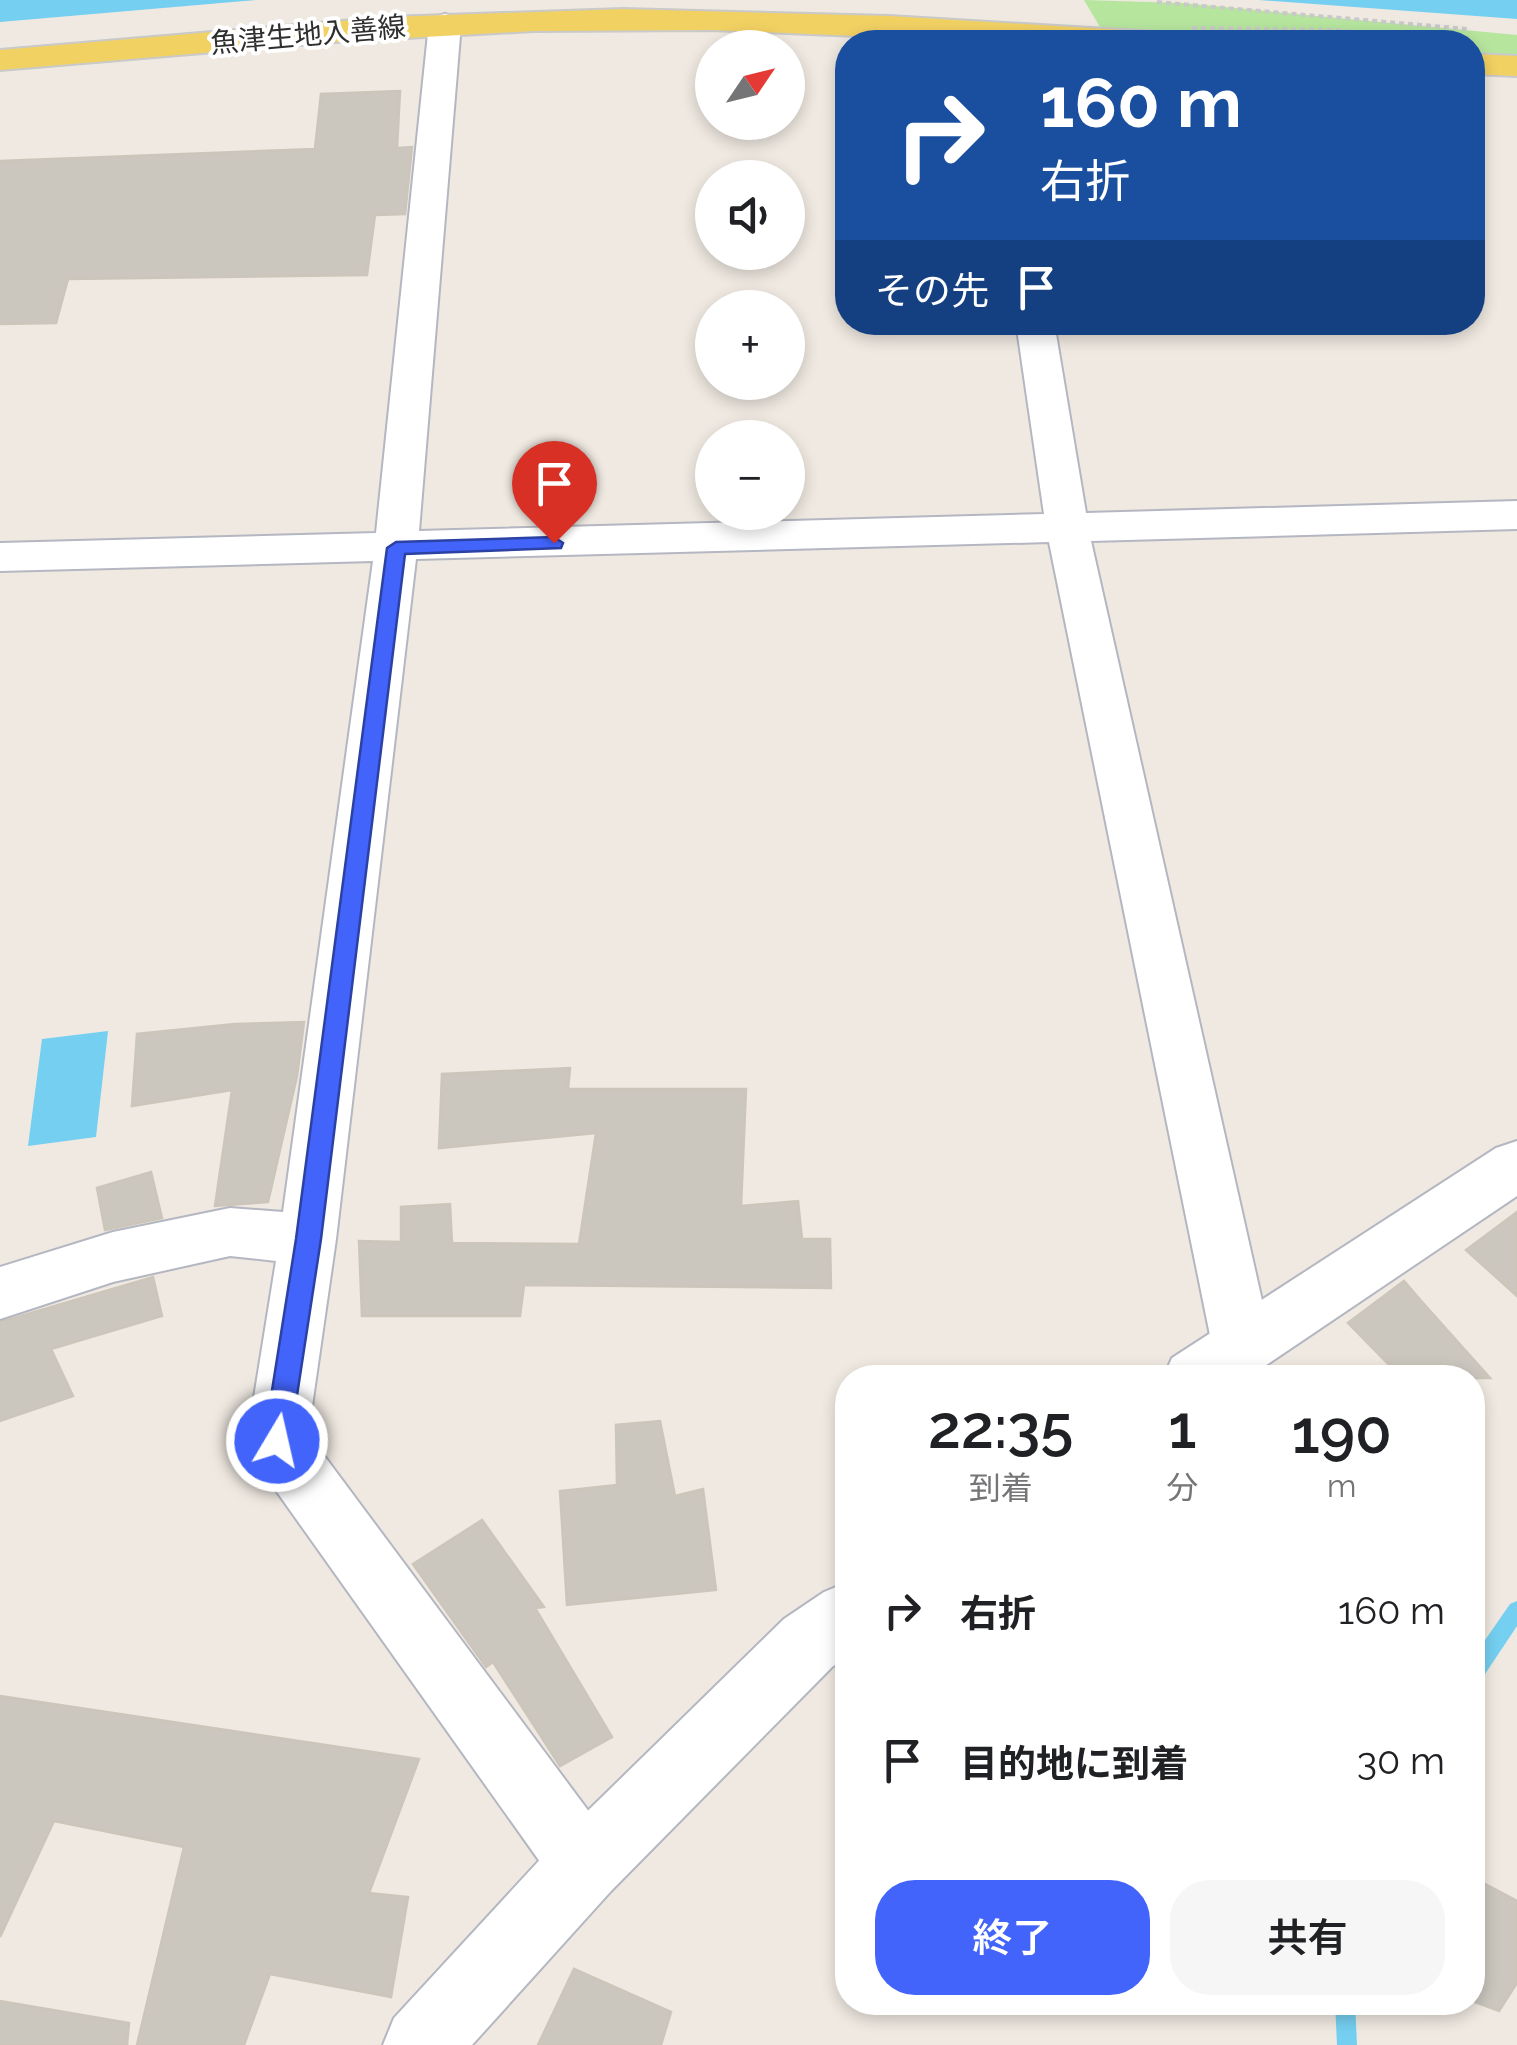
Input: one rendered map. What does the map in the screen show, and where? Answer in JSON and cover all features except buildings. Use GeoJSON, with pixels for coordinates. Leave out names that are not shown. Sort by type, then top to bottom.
{"type":"FeatureCollection","features":[{"type":"Feature","properties":{"kind":"main road","name":"魚津生地入善線"},"geometry":{"type":"LineString","coordinates":[[0,60],[446,24],[614,19],[796,22],[900,30]]}},
{"type":"Feature","properties":{"kind":"main road"},"geometry":{"type":"LineString","coordinates":[[1485,50],[1517,66]]}},
{"type":"Feature","properties":{"kind":"street"},"geometry":{"type":"LineString","coordinates":[[446,24],[396,548],[308,1239],[277,1441],[585,1865]]}},
{"type":"Feature","properties":{"kind":"street"},"geometry":{"type":"LineString","coordinates":[[1037,335],[1066,528],[1218,1361],[1517,1164]]}},
{"type":"Feature","properties":{"kind":"street"},"geometry":{"type":"LineString","coordinates":[[0,557],[1517,515]]}},
{"type":"Feature","properties":{"kind":"street"},"geometry":{"type":"LineString","coordinates":[[0,1293],[114,1257],[230,1232],[308,1239]]}},
{"type":"Feature","properties":{"kind":"street"},"geometry":{"type":"LineString","coordinates":[[421,2045],[585,1865],[808,1643],[835,1624]]}},
{"type":"Feature","properties":{"kind":"path"},"geometry":{"type":"LineString","coordinates":[[1146,2],[1359,30]]}},
{"type":"Feature","properties":{"kind":"path"},"geometry":{"type":"LineString","coordinates":[[1163,29],[1164,2]]}},
{"type":"Feature","properties":{"kind":"path"},"geometry":{"type":"LineString","coordinates":[[1189,28],[1335,30]]}},
{"type":"Feature","properties":{"kind":"green space"},"geometry":{"type":"Polygon","coordinates":[[[1084,0],[1182,3],[1465,30],[1102,30],[1084,0]]]}},
{"type":"Feature","properties":{"kind":"green space"},"geometry":{"type":"Polygon","coordinates":[[[1485,32],[1517,35],[1517,66],[1485,65],[1485,32]]]}},
{"type":"Feature","properties":{"kind":"water"},"geometry":{"type":"Polygon","coordinates":[[[0,0],[256,0],[0,22],[0,0]]]}},
{"type":"Feature","properties":{"kind":"water"},"geometry":{"type":"Polygon","coordinates":[[[1259,0],[1517,0],[1517,19],[1259,0]]]}},
{"type":"Feature","properties":{"kind":"water"},"geometry":{"type":"Polygon","coordinates":[[[108,1031],[96,1137],[28,1146],[42,1039],[108,1031]]]}},
{"type":"Feature","properties":{"kind":"waterway"},"geometry":{"type":"LineString","coordinates":[[1485,1657],[1517,1610]]}},
{"type":"Feature","properties":{"kind":"waterway"},"geometry":{"type":"LineString","coordinates":[[1346,2015],[1347,2045]]}},
{"type":"Feature","properties":{"kind":"route"},"geometry":{"type":"LineString","coordinates":[[277,1441],[308,1239],[396,548],[554,543]]}}]}
